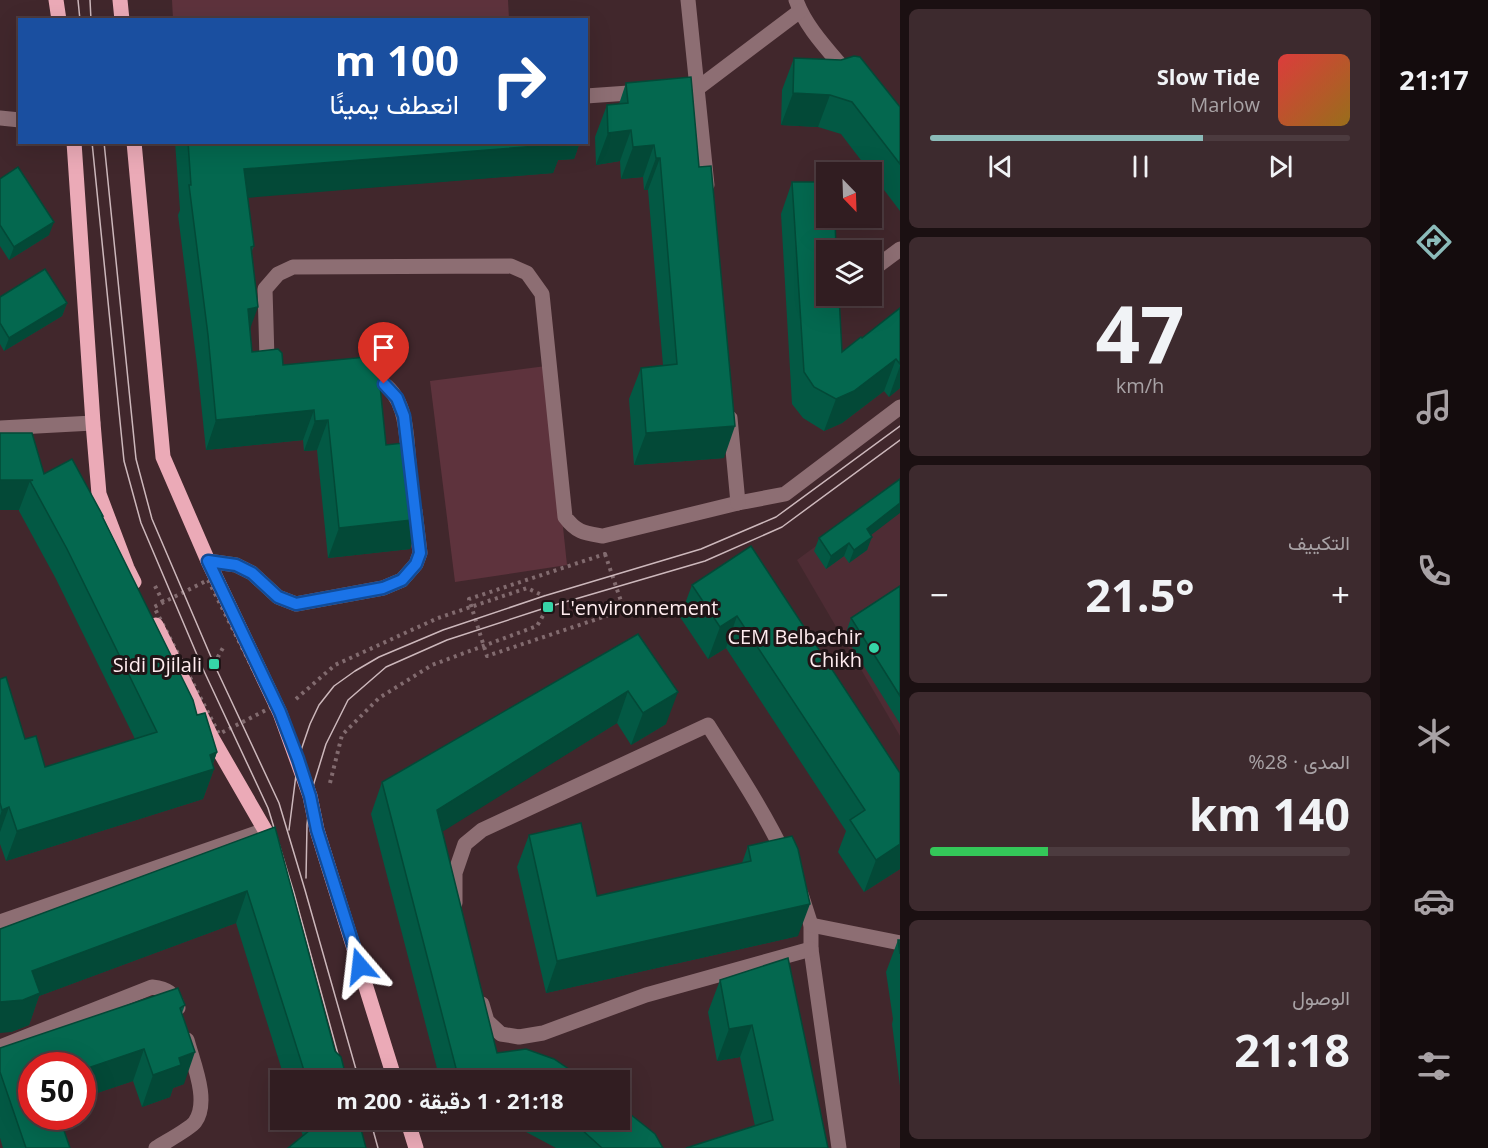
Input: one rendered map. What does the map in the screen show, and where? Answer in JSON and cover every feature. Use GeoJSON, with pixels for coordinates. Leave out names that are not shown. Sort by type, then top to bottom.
{"type":"FeatureCollection","features":[{"type":"Feature","properties":{"kind":"main road"},"geometry":{"type":"LineString","coordinates":[[56,0],[58,18]]}},
{"type":"Feature","properties":{"kind":"main road"},"geometry":{"type":"LineString","coordinates":[[120,0],[122,18]]}},
{"type":"Feature","properties":{"kind":"main road"},"geometry":{"type":"LineString","coordinates":[[74,144],[99,494],[127,568],[212,738],[265,830],[274,864]]}},
{"type":"Feature","properties":{"kind":"main road"},"geometry":{"type":"LineString","coordinates":[[134,144],[163,457],[208,561],[280,712],[310,796],[317,830],[392,1070]]}},
{"type":"Feature","properties":{"kind":"main road"},"geometry":{"type":"LineString","coordinates":[[410,1130],[416,1148]]}},
{"type":"Feature","properties":{"kind":"street"},"geometry":{"type":"LineString","coordinates":[[688,0],[709,205]]}},
{"type":"Feature","properties":{"kind":"street"},"geometry":{"type":"LineString","coordinates":[[676,90],[698,88],[798,5],[819,37],[856,83]]}},
{"type":"Feature","properties":{"kind":"street"},"geometry":{"type":"LineString","coordinates":[[588,96],[653,91]]}},
{"type":"Feature","properties":{"kind":"street"},"geometry":{"type":"LineString","coordinates":[[0,118],[18,120]]}},
{"type":"Feature","properties":{"kind":"street"},"geometry":{"type":"LineString","coordinates":[[882,262],[900,249]]}},
{"type":"Feature","properties":{"kind":"street"},"geometry":{"type":"LineString","coordinates":[[285,380],[275,374],[267,359],[265,289],[278,274],[293,267],[511,266],[527,273],[542,294],[565,517],[573,527],[585,533],[603,536],[785,494],[900,407]]}},
{"type":"Feature","properties":{"kind":"street"},"geometry":{"type":"LineString","coordinates":[[349,376],[370,375],[384,384],[397,398],[404,416],[410,473]]}},
{"type":"Feature","properties":{"kind":"street"},"geometry":{"type":"LineString","coordinates":[[729,408],[738,503]]}},
{"type":"Feature","properties":{"kind":"street"},"geometry":{"type":"LineString","coordinates":[[0,428],[93,423]]}},
{"type":"Feature","properties":{"kind":"street"},"geometry":{"type":"LineString","coordinates":[[208,561],[236,565],[252,573],[278,597],[296,604],[383,588],[402,580],[416,564],[420,553],[413,496]]}},
{"type":"Feature","properties":{"kind":"street"},"geometry":{"type":"LineString","coordinates":[[458,921],[455,910],[455,873],[465,844],[482,830],[708,725],[776,837],[800,888],[811,926],[811,949],[839,1148]]}},
{"type":"Feature","properties":{"kind":"street"},"geometry":{"type":"LineString","coordinates":[[0,922],[265,830]]}},
{"type":"Feature","properties":{"kind":"street"},"geometry":{"type":"LineString","coordinates":[[811,926],[900,943]]}},
{"type":"Feature","properties":{"kind":"street"},"geometry":{"type":"LineString","coordinates":[[478,988],[487,1021],[501,1034],[519,1037],[543,1033],[646,995],[811,949]]}},
{"type":"Feature","properties":{"kind":"street"},"geometry":{"type":"LineString","coordinates":[[0,1047],[152,987],[166,989],[176,1000],[201,1091],[200,1111],[194,1124],[156,1148]]}},
{"type":"Feature","properties":{"kind":"path"},"geometry":{"type":"LineString","coordinates":[[604,554],[624,610],[487,656],[484,646],[469,599],[604,554]]}},
{"type":"Feature","properties":{"kind":"path"},"geometry":{"type":"LineString","coordinates":[[208,580],[272,707],[219,734],[154,607],[208,580]]}},
{"type":"Feature","properties":{"kind":"path"},"geometry":{"type":"LineString","coordinates":[[280,712],[335,665],[438,618],[527,588],[544,596]]}},
{"type":"Feature","properties":{"kind":"path"},"geometry":{"type":"LineString","coordinates":[[328,788],[342,735],[379,698],[432,665],[537,626],[548,607]]}},
{"type":"Feature","properties":{"kind":"shaded area"},"geometry":{"type":"Polygon","coordinates":[[[172,0],[508,0],[509,18],[173,18],[172,0]]]}},
{"type":"Feature","properties":{"kind":"shaded area"},"geometry":{"type":"Polygon","coordinates":[[[546,366],[567,565],[455,582],[430,381],[546,366]]]}},
{"type":"Feature","properties":{"kind":"shaded area","name":"CEM Belbachir Chikh"},"geometry":{"type":"Polygon","coordinates":[[[900,484],[900,736],[797,560],[900,484]]]}},
{"type":"Feature","properties":{"kind":"building"},"geometry":{"type":"Polygon","coordinates":[[[854,56],[860,57],[900,107],[900,164],[852,102],[830,95],[793,93],[794,58],[841,60],[854,56]]]}},
{"type":"Feature","properties":{"kind":"building"},"geometry":{"type":"Polygon","coordinates":[[[691,77],[699,167],[711,166],[735,426],[646,433],[641,368],[677,364],[660,158],[656,158],[654,145],[633,147],[631,130],[608,133],[607,105],[628,103],[626,83],[691,77]]]}},
{"type":"Feature","properties":{"kind":"building"},"geometry":{"type":"Polygon","coordinates":[[[188,144],[564,144],[244,169],[254,246],[251,247],[258,307],[248,309],[252,352],[278,349],[282,353],[283,365],[377,356],[386,445],[412,442],[421,519],[339,528],[328,420],[315,421],[314,410],[216,420],[189,185],[191,185],[188,144]]]}},
{"type":"Feature","properties":{"kind":"building"},"geometry":{"type":"Polygon","coordinates":[[[18,167],[54,222],[14,247],[0,225],[0,179],[18,167]]]}},
{"type":"Feature","properties":{"kind":"building"},"geometry":{"type":"Polygon","coordinates":[[[792,182],[816,182],[816,228],[835,228],[836,240],[816,240],[816,306],[840,306],[842,352],[900,308],[900,364],[896,359],[854,391],[836,399],[814,387],[804,372],[792,182]]]}},
{"type":"Feature","properties":{"kind":"building"},"geometry":{"type":"Polygon","coordinates":[[[45,269],[67,303],[9,338],[0,323],[0,297],[45,269]]]}},
{"type":"Feature","properties":{"kind":"building"},"geometry":{"type":"Polygon","coordinates":[[[0,433],[32,433],[44,474],[72,459],[103,516],[193,700],[197,715],[205,713],[217,752],[210,755],[214,769],[17,831],[9,807],[2,810],[0,803],[0,679],[6,677],[25,739],[36,736],[45,767],[157,732],[67,549],[30,481],[33,480],[0,480],[0,433]]]}},
{"type":"Feature","properties":{"kind":"building"},"geometry":{"type":"Polygon","coordinates":[[[900,479],[900,503],[867,529],[872,537],[854,550],[849,543],[831,556],[819,538],[900,479]]]}},
{"type":"Feature","properties":{"kind":"building"},"geometry":{"type":"Polygon","coordinates":[[[751,546],[900,773],[900,844],[876,860],[850,820],[865,810],[737,616],[720,627],[692,585],[751,546]]]}},
{"type":"Feature","properties":{"kind":"building"},"geometry":{"type":"Polygon","coordinates":[[[900,586],[900,696],[851,618],[900,586]]]}},
{"type":"Feature","properties":{"kind":"building"},"geometry":{"type":"Polygon","coordinates":[[[638,634],[678,692],[643,713],[628,691],[437,810],[497,1053],[526,1049],[554,1059],[570,1070],[456,1070],[382,782],[638,634]]]}},
{"type":"Feature","properties":{"kind":"building"},"geometry":{"type":"Polygon","coordinates":[[[581,823],[597,896],[751,861],[748,846],[792,836],[798,849],[810,904],[557,961],[529,835],[581,823]]]}},
{"type":"Feature","properties":{"kind":"building"},"geometry":{"type":"Polygon","coordinates":[[[275,827],[335,1051],[341,1057],[344,1070],[304,1070],[247,891],[32,971],[40,993],[23,1000],[0,1002],[0,929],[275,827]]]}},
{"type":"Feature","properties":{"kind":"building"},"geometry":{"type":"Polygon","coordinates":[[[788,958],[828,1148],[686,1148],[773,1120],[752,1025],[729,1029],[720,980],[788,958]]]}},
{"type":"Feature","properties":{"kind":"building"},"geometry":{"type":"Polygon","coordinates":[[[178,988],[185,1005],[180,1008],[195,1052],[179,1058],[181,1065],[153,1075],[144,1049],[96,1065],[96,1052],[18,1052],[18,1125],[0,1072],[0,1048],[178,988]]]}},
{"type":"Feature","properties":{"kind":"building"},"geometry":{"type":"Polygon","coordinates":[[[630,1114],[655,1134],[663,1148],[602,1148],[582,1130],[630,1130],[630,1114]]]}},
{"type":"Feature","properties":{"kind":"building"},"geometry":{"type":"Polygon","coordinates":[[[20,1130],[64,1130],[70,1148],[26,1148],[20,1130]]]}},
{"type":"Feature","properties":{"kind":"building"},"geometry":{"type":"Polygon","coordinates":[[[310,1130],[361,1130],[366,1148],[288,1148],[310,1130]]]}},
{"type":"Feature","properties":{"kind":"tram line"},"geometry":{"type":"LineString","coordinates":[[78,0],[80,18]]}},
{"type":"Feature","properties":{"kind":"tram line"},"geometry":{"type":"LineString","coordinates":[[90,0],[91,18]]}},
{"type":"Feature","properties":{"kind":"tram line"},"geometry":{"type":"LineString","coordinates":[[92,144],[124,461],[141,523],[203,669],[268,808],[294,893],[342,1070]]}},
{"type":"Feature","properties":{"kind":"tram line"},"geometry":{"type":"LineString","coordinates":[[104,144],[136,459],[152,519],[214,664],[279,803],[356,1070]]}},
{"type":"Feature","properties":{"kind":"tram line"},"geometry":{"type":"LineString","coordinates":[[289,830],[298,759],[310,724],[319,705],[334,686],[355,671],[379,657],[443,630],[544,596],[701,549],[776,517],[900,426]]}},
{"type":"Feature","properties":{"kind":"tram line"},"geometry":{"type":"LineString","coordinates":[[306,878],[310,796],[326,744],[348,700],[386,667],[447,640],[548,607],[705,561],[782,527],[900,440]]}},
{"type":"Feature","properties":{"kind":"tram line"},"geometry":{"type":"LineString","coordinates":[[373,1130],[378,1148]]}},
{"type":"Feature","properties":{"kind":"place","name":"L'environnement"},"geometry":{"type":"Point","coordinates":[548,607]}},
{"type":"Feature","properties":{"kind":"place","name":"CEM Belbachir Chikh"},"geometry":{"type":"Point","coordinates":[874,648]}},
{"type":"Feature","properties":{"kind":"place","name":"Sidi Djilali"},"geometry":{"type":"Point","coordinates":[214,664]}},
{"type":"Feature","properties":{"kind":"route"},"geometry":{"type":"LineString","coordinates":[[360,966],[317,830],[310,796],[298,759],[280,712],[208,561],[236,565],[252,573],[278,597],[296,604],[383,588],[402,580],[416,564],[420,553],[404,416],[397,398],[384,384]]}}]}
